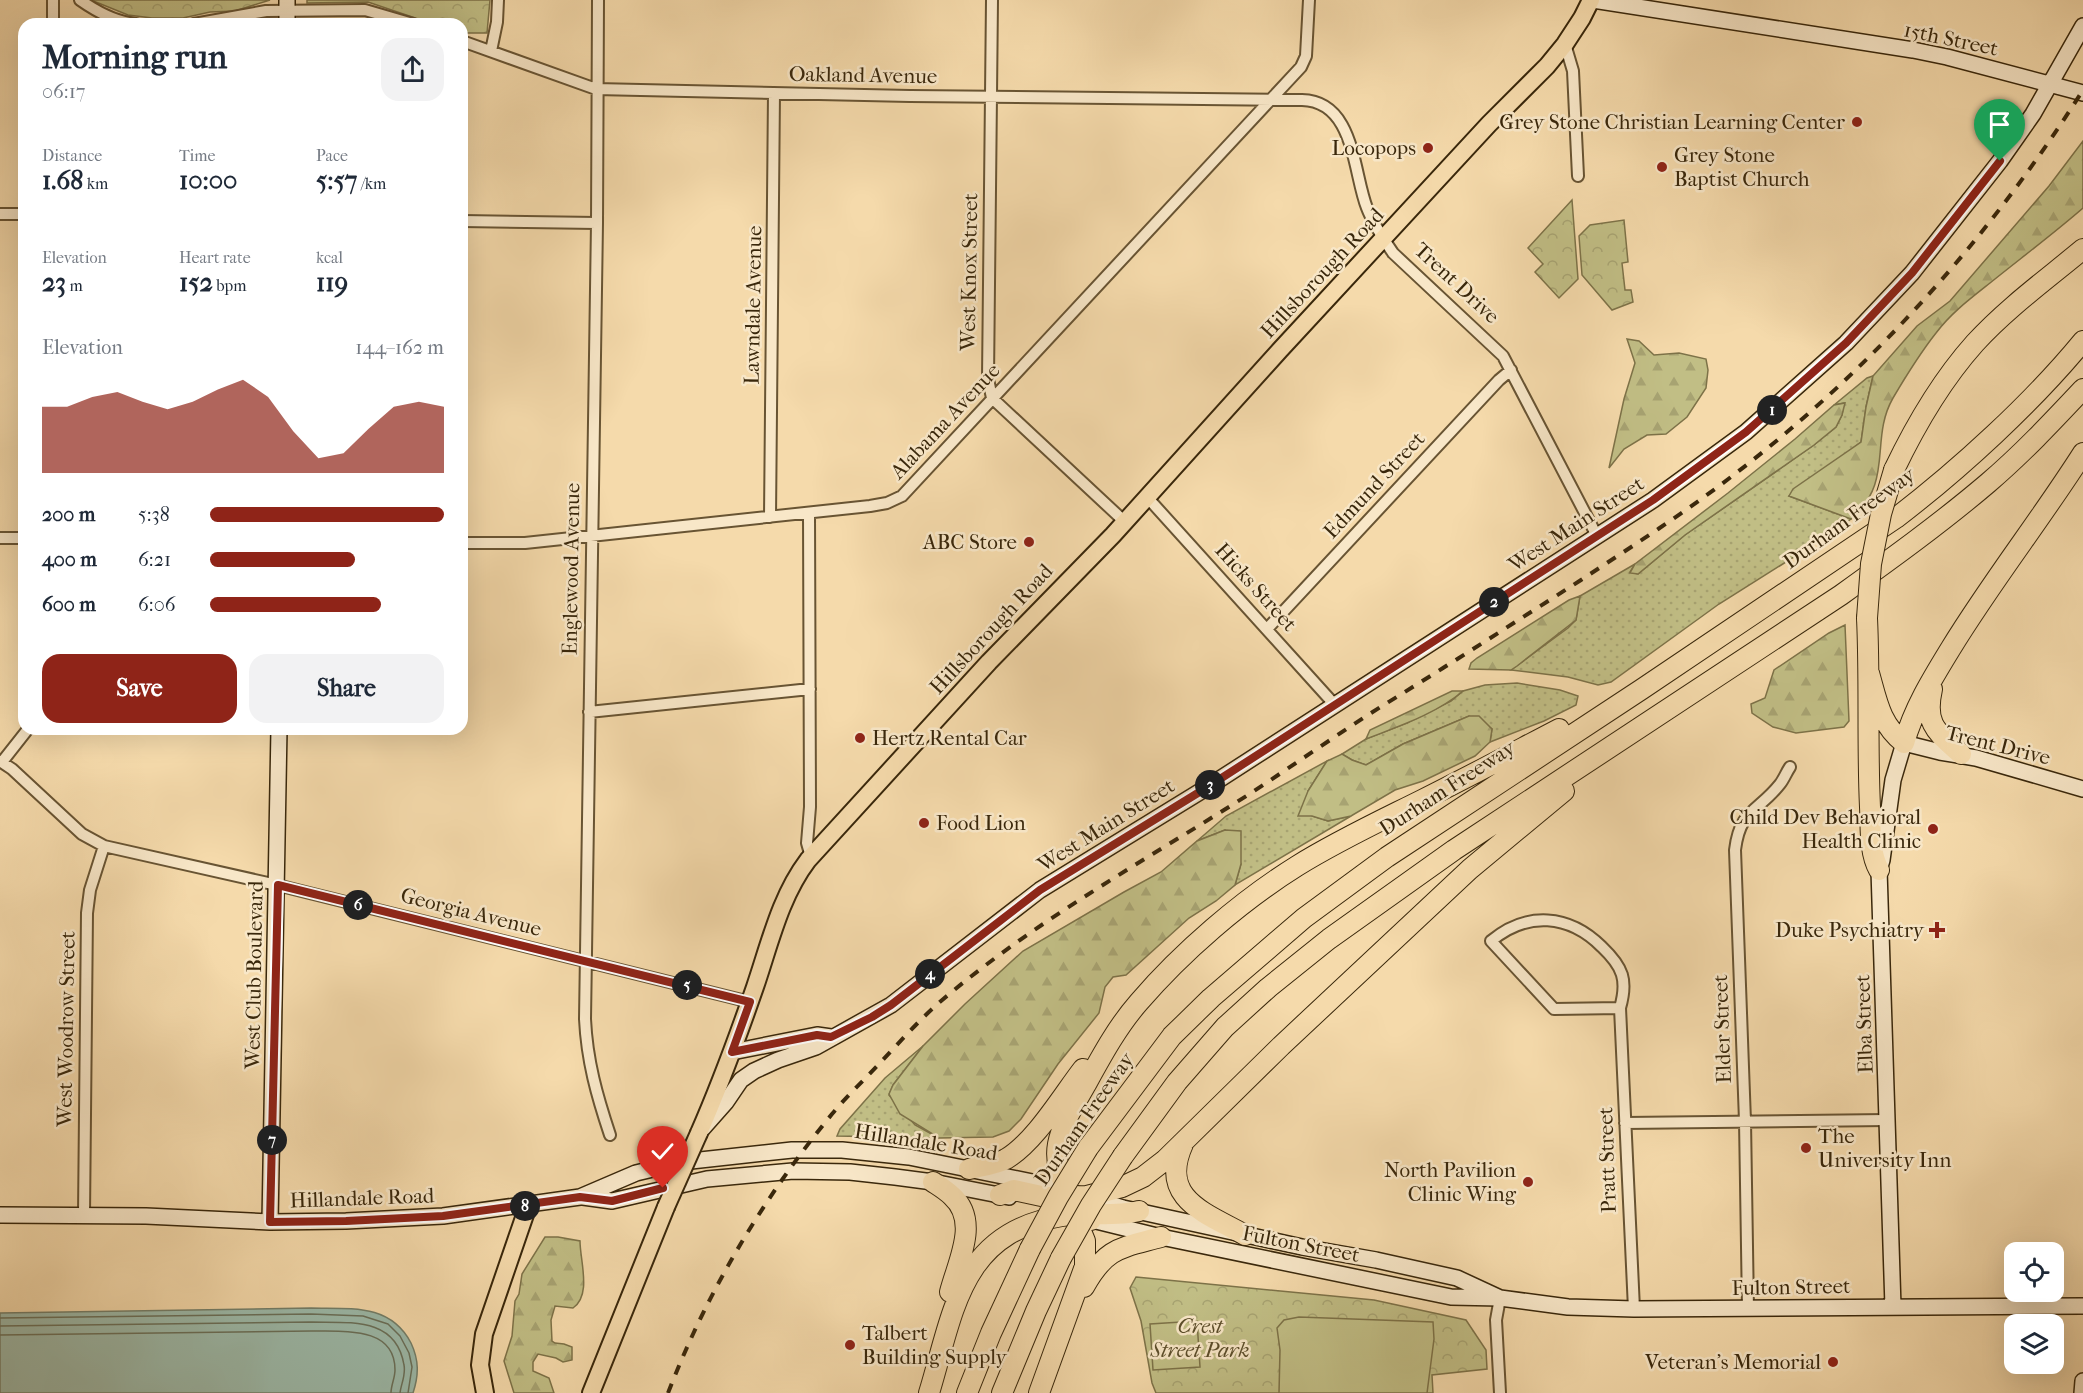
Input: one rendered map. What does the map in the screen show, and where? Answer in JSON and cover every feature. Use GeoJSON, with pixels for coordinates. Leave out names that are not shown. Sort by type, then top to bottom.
{"type":"FeatureCollection","features":[{"type":"Feature","properties":{"kind":"highway"},"geometry":{"type":"LineString","coordinates":[[1879,870],[1873,860],[1870,798],[1868,618],[1871,564],[1881,514],[1894,470],[1914,429],[1941,385],[1976,341],[2083,249]]}},
{"type":"Feature","properties":{"kind":"highway","name":"Durham Freeway"},"geometry":{"type":"LineString","coordinates":[[967,1393],[991,1333],[1030,1249],[1088,1148],[1172,1036],[1211,998],[1304,918],[1387,856],[1835,561],[1918,501],[1996,432],[2083,341]]}},
{"type":"Feature","properties":{"kind":"highway"},"geometry":{"type":"LineString","coordinates":[[1002,1393],[1026,1332],[1061,1258],[1091,1205],[1123,1156],[1209,1044],[1268,988],[1387,896],[1841,595],[1938,524],[2036,439],[2083,389]]}},
{"type":"Feature","properties":{"kind":"highway"},"geometry":{"type":"LineString","coordinates":[[1869,673],[1884,722],[1892,734],[1904,743],[1916,708],[1935,673],[1966,623],[2083,453]]}},
{"type":"Feature","properties":{"kind":"highway"},"geometry":{"type":"LineString","coordinates":[[1935,673],[1929,712],[1935,729],[1961,754]]}},
{"type":"Feature","properties":{"kind":"highway"},"geometry":{"type":"LineString","coordinates":[[1039,1393],[1076,1295],[1086,1258],[1076,1204],[1059,1169],[1058,1144],[1067,1118],[1119,1029],[1139,1002],[1199,942],[1237,909],[1290,870],[1346,838],[1467,778],[1617,698],[1642,689]]}},
{"type":"Feature","properties":{"kind":"highway"},"geometry":{"type":"LineString","coordinates":[[930,1393],[965,1280],[989,1248],[1004,1236],[1030,1224],[1143,1177],[1165,1160],[1281,1046],[1478,862],[1555,797],[1606,761],[1641,726]]}},
{"type":"Feature","properties":{"kind":"highway"},"geometry":{"type":"LineString","coordinates":[[969,1168],[1002,1161],[1024,1145],[1100,1047],[1119,1029]]}},
{"type":"Feature","properties":{"kind":"highway"},"geometry":{"type":"LineString","coordinates":[[1184,1141],[1178,1156],[1177,1170],[1178,1185],[1183,1196],[1194,1207],[1245,1235]]}},
{"type":"Feature","properties":{"kind":"highway"},"geometry":{"type":"LineString","coordinates":[[933,1182],[952,1196],[966,1218],[966,1233],[941,1328],[939,1363]]}},
{"type":"Feature","properties":{"kind":"highway"},"geometry":{"type":"LineString","coordinates":[[999,1195],[1014,1190],[1127,1215],[1131,1210]]}},
{"type":"Feature","properties":{"kind":"highway"},"geometry":{"type":"LineString","coordinates":[[1076,1295],[1082,1290],[1093,1271],[1115,1251],[1161,1237]]}},
{"type":"Feature","properties":{"kind":"main road","name":"Hillsborough Road"},"geometry":{"type":"LineString","coordinates":[[591,1393],[732,1052],[787,894],[797,875],[989,662],[1125,522],[1280,350],[1565,44],[1592,0]]}},
{"type":"Feature","properties":{"kind":"main road","name":"15th Street"},"geometry":{"type":"LineString","coordinates":[[1592,0],[1913,51],[2083,93]]}},
{"type":"Feature","properties":{"kind":"main road","name":"West Main Street"},"geometry":{"type":"LineString","coordinates":[[699,1133],[726,1102],[741,1080],[754,1071],[816,1047],[891,1005],[1047,885],[1206,788],[1598,536],[1653,500],[1746,432],[1815,372],[1876,312],[1941,238],[2037,108],[2083,26]]}},
{"type":"Feature","properties":{"kind":"main road","name":"West Club Boulevard"},"geometry":{"type":"LineString","coordinates":[[270,1222],[279,735]]}},
{"type":"Feature","properties":{"kind":"main road","name":"Trent Drive"},"geometry":{"type":"LineString","coordinates":[[1904,743],[1940,752],[1961,754],[2083,789]]}},
{"type":"Feature","properties":{"kind":"main road","name":"Elba Street"},"geometry":{"type":"LineString","coordinates":[[1893,1307],[1879,870],[1893,780],[1904,743]]}},
{"type":"Feature","properties":{"kind":"main road","name":"West Main Street"},"geometry":{"type":"LineString","coordinates":[[732,1052],[817,1035],[831,1037]]}},
{"type":"Feature","properties":{"kind":"main road","name":"Hillandale Road"},"geometry":{"type":"LineString","coordinates":[[0,1215],[84,1215],[270,1222],[406,1219],[528,1206],[580,1197],[636,1173],[682,1162],[792,1150],[842,1150],[872,1153],[969,1168],[1076,1204]]}},
{"type":"Feature","properties":{"kind":"main road","name":"Hillandale Road"},"geometry":{"type":"LineString","coordinates":[[580,1197],[612,1201],[707,1179],[793,1171],[850,1172],[933,1182],[999,1195]]}},
{"type":"Feature","properties":{"kind":"main road","name":"Fulton Street"},"geometry":{"type":"LineString","coordinates":[[1076,1204],[1161,1237],[1451,1297],[1500,1298],[1547,1306],[1634,1309],[2083,1306]]}},
{"type":"Feature","properties":{"kind":"main road"},"geometry":{"type":"LineString","coordinates":[[485,1393],[480,1365],[484,1334],[528,1206]]}},
{"type":"Feature","properties":{"kind":"main road","name":"Fulton Street"},"geometry":{"type":"LineString","coordinates":[[1131,1210],[1456,1278],[1500,1298]]}},
{"type":"Feature","properties":{"kind":"main road"},"geometry":{"type":"LineString","coordinates":[[2082,1393],[2083,1381]]}},
{"type":"Feature","properties":{"kind":"street"},"geometry":{"type":"LineString","coordinates":[[53,18],[54,0]]}},
{"type":"Feature","properties":{"kind":"street"},"geometry":{"type":"LineString","coordinates":[[80,0],[111,18]]}},
{"type":"Feature","properties":{"kind":"street"},"geometry":{"type":"LineString","coordinates":[[491,51],[497,22],[498,0]]}},
{"type":"Feature","properties":{"kind":"street","name":"Englewood Avenue"},"geometry":{"type":"LineString","coordinates":[[598,0],[587,1052],[610,1136]]}},
{"type":"Feature","properties":{"kind":"street","name":"West Knox Street"},"geometry":{"type":"LineString","coordinates":[[992,0],[988,379],[992,399]]}},
{"type":"Feature","properties":{"kind":"street","name":"Alabama Avenue"},"geometry":{"type":"LineString","coordinates":[[468,543],[525,543],[809,513],[870,506],[886,503],[902,496],[1301,67],[1306,56],[1309,0]]}},
{"type":"Feature","properties":{"kind":"street"},"geometry":{"type":"LineString","coordinates":[[227,18],[266,11],[365,10],[392,18]]}},
{"type":"Feature","properties":{"kind":"street","name":"Oakland Avenue"},"geometry":{"type":"LineString","coordinates":[[468,43],[596,89],[1271,101]]}},
{"type":"Feature","properties":{"kind":"street"},"geometry":{"type":"LineString","coordinates":[[1565,44],[1573,71],[1578,176]]}},
{"type":"Feature","properties":{"kind":"street","name":"Lawndale Avenue"},"geometry":{"type":"LineString","coordinates":[[771,517],[774,93]]}},
{"type":"Feature","properties":{"kind":"street","name":"Trent Drive"},"geometry":{"type":"LineString","coordinates":[[1271,101],[1314,101],[1326,108],[1338,120],[1352,146],[1366,207],[1383,239],[1393,253],[1503,356],[1598,536]]}},
{"type":"Feature","properties":{"kind":"street"},"geometry":{"type":"LineString","coordinates":[[0,214],[18,214]]}},
{"type":"Feature","properties":{"kind":"street"},"geometry":{"type":"LineString","coordinates":[[468,221],[597,223]]}},
{"type":"Feature","properties":{"kind":"street","name":"Edmund Street"},"geometry":{"type":"LineString","coordinates":[[1267,629],[1499,380],[1511,370]]}},
{"type":"Feature","properties":{"kind":"street"},"geometry":{"type":"LineString","coordinates":[[992,399],[1125,522]]}},
{"type":"Feature","properties":{"kind":"street","name":"Hicks Street"},"geometry":{"type":"LineString","coordinates":[[1148,497],[1334,704]]}},
{"type":"Feature","properties":{"kind":"street"},"geometry":{"type":"LineString","coordinates":[[809,513],[810,807],[814,854]]}},
{"type":"Feature","properties":{"kind":"street"},"geometry":{"type":"LineString","coordinates":[[0,538],[18,538]]}},
{"type":"Feature","properties":{"kind":"street"},"geometry":{"type":"LineString","coordinates":[[589,712],[810,689]]}},
{"type":"Feature","properties":{"kind":"street"},"geometry":{"type":"LineString","coordinates":[[1,761],[23,735]]}},
{"type":"Feature","properties":{"kind":"street","name":"Georgia Avenue"},"geometry":{"type":"LineString","coordinates":[[1,761],[82,834],[104,846],[278,885],[750,1002]]}},
{"type":"Feature","properties":{"kind":"street","name":"Elder Street"},"geometry":{"type":"LineString","coordinates":[[1748,1309],[1745,1120],[1735,850],[1737,833],[1748,813],[1780,784],[1790,767]]}},
{"type":"Feature","properties":{"kind":"street","name":"West Woodrow Street"},"geometry":{"type":"LineString","coordinates":[[84,1215],[87,913],[90,890],[104,846]]}},
{"type":"Feature","properties":{"kind":"street","name":"Pratt Street"},"geometry":{"type":"LineString","coordinates":[[1620,1008],[1554,1009],[1491,941],[1504,930],[1522,922],[1562,922],[1582,929],[1615,959],[1621,969],[1624,979],[1620,1008],[1634,1309]]}},
{"type":"Feature","properties":{"kind":"street"},"geometry":{"type":"LineString","coordinates":[[1626,1123],[1887,1120]]}},
{"type":"Feature","properties":{"kind":"street"},"geometry":{"type":"LineString","coordinates":[[1500,1298],[1496,1320],[1500,1393]]}},
{"type":"Feature","properties":{"kind":"green space"},"geometry":{"type":"Polygon","coordinates":[[[91,0],[270,0],[235,11],[210,12],[183,18],[152,18],[128,15],[91,0]]]}},
{"type":"Feature","properties":{"kind":"green space"},"geometry":{"type":"Polygon","coordinates":[[[307,0],[490,0],[487,33],[468,33],[468,18],[415,18],[368,2],[307,3],[307,0]]]}},
{"type":"Feature","properties":{"kind":"green space"},"geometry":{"type":"Polygon","coordinates":[[[2083,141],[2083,208],[1962,306],[1930,340],[1893,398],[1886,414],[1877,475],[1873,490],[1864,505],[1851,519],[1789,496],[1793,489],[1861,442],[1873,376],[1917,326],[1950,301],[2049,186],[2083,141]]]}},
{"type":"Feature","properties":{"kind":"green space"},"geometry":{"type":"Polygon","coordinates":[[[1572,200],[1578,279],[1559,298],[1535,272],[1543,264],[1528,248],[1572,200]]]}},
{"type":"Feature","properties":{"kind":"green space"},"geometry":{"type":"Polygon","coordinates":[[[1624,220],[1628,262],[1622,263],[1625,290],[1631,290],[1633,302],[1612,310],[1582,275],[1579,236],[1590,225],[1624,220]]]}},
{"type":"Feature","properties":{"kind":"green space"},"geometry":{"type":"Polygon","coordinates":[[[1627,339],[1639,341],[1654,355],[1679,353],[1706,359],[1708,370],[1706,388],[1687,417],[1666,434],[1647,435],[1624,449],[1609,468],[1624,399],[1635,363],[1627,339]]]}},
{"type":"Feature","properties":{"kind":"green space"},"geometry":{"type":"Polygon","coordinates":[[[1873,376],[1861,442],[1789,496],[1851,519],[1719,604],[1611,682],[1598,685],[1568,677],[1511,670],[1576,620],[1580,596],[1635,564],[1630,572],[1638,574],[1685,535],[1814,445],[1836,427],[1842,415],[1844,403],[1834,405],[1867,378],[1873,376]]]}},
{"type":"Feature","properties":{"kind":"green space"},"geometry":{"type":"Polygon","coordinates":[[[1845,403],[1836,427],[1814,445],[1685,535],[1638,574],[1630,573],[1635,564],[1728,493],[1834,405],[1845,403]]]}},
{"type":"Feature","properties":{"kind":"green space"},"geometry":{"type":"Polygon","coordinates":[[[1580,596],[1576,620],[1511,670],[1469,669],[1471,663],[1477,658],[1569,600],[1580,596]]]}},
{"type":"Feature","properties":{"kind":"green space"},"geometry":{"type":"Polygon","coordinates":[[[1845,625],[1849,721],[1844,727],[1796,733],[1773,727],[1752,713],[1751,704],[1765,698],[1774,670],[1829,633],[1845,625]]]}},
{"type":"Feature","properties":{"kind":"green space"},"geometry":{"type":"Polygon","coordinates":[[[1517,683],[1560,690],[1578,696],[1576,705],[1544,721],[1490,742],[1492,729],[1469,716],[1403,744],[1366,765],[1342,754],[1366,739],[1407,723],[1451,701],[1463,691],[1485,685],[1517,683]]]}},
{"type":"Feature","properties":{"kind":"green space"},"geometry":{"type":"Polygon","coordinates":[[[1452,691],[1463,691],[1429,713],[1366,739],[1370,730],[1452,691]]]}},
{"type":"Feature","properties":{"kind":"green space"},"geometry":{"type":"Polygon","coordinates":[[[1469,716],[1479,716],[1492,729],[1490,742],[1475,756],[1423,781],[1395,790],[1351,816],[1328,821],[1312,816],[1298,816],[1308,791],[1327,761],[1342,754],[1366,765],[1403,744],[1469,716]]]}},
{"type":"Feature","properties":{"kind":"green space"},"geometry":{"type":"Polygon","coordinates":[[[1327,761],[1308,791],[1312,816],[1328,821],[1351,816],[1235,885],[1241,864],[1225,830],[1197,841],[1226,816],[1327,761]]]}},
{"type":"Feature","properties":{"kind":"green space"},"geometry":{"type":"Polygon","coordinates":[[[1225,830],[1241,831],[1241,864],[1235,885],[1216,901],[1189,918],[1126,975],[1113,977],[1105,987],[1099,1013],[1058,1064],[1021,1119],[1009,1131],[993,1137],[939,1138],[900,1114],[889,1094],[893,1085],[923,1046],[1023,951],[1161,872],[1197,841],[1225,830]]]}},
{"type":"Feature","properties":{"kind":"green space"},"geometry":{"type":"Polygon","coordinates":[[[923,1046],[893,1085],[889,1095],[915,1125],[939,1138],[837,1136],[840,1129],[885,1078],[923,1046]]]}},
{"type":"Feature","properties":{"kind":"green space"},"geometry":{"type":"Polygon","coordinates":[[[545,1237],[580,1241],[584,1277],[582,1295],[573,1308],[555,1306],[551,1320],[552,1341],[572,1347],[572,1360],[563,1362],[538,1354],[533,1362],[533,1371],[549,1378],[554,1393],[514,1393],[504,1361],[512,1336],[515,1301],[519,1294],[522,1274],[545,1237]]]}},
{"type":"Feature","properties":{"kind":"green space","name":"Crest Street Park"},"geometry":{"type":"Polygon","coordinates":[[[1136,1277],[1374,1300],[1466,1320],[1486,1350],[1487,1369],[1432,1375],[1433,1393],[1156,1393],[1152,1383],[1141,1321],[1130,1288],[1136,1277]]]}},
{"type":"Feature","properties":{"kind":"green space"},"geometry":{"type":"Polygon","coordinates":[[[1299,1317],[1433,1322],[1434,1339],[1427,1393],[1279,1393],[1280,1350],[1277,1328],[1284,1320],[1299,1317]]]}},
{"type":"Feature","properties":{"kind":"green space"},"geometry":{"type":"Polygon","coordinates":[[[1197,1321],[1200,1367],[1153,1370],[1150,1324],[1197,1321]]]}},
{"type":"Feature","properties":{"kind":"water"},"geometry":{"type":"Polygon","coordinates":[[[311,1308],[368,1311],[392,1321],[402,1330],[416,1355],[417,1374],[413,1393],[0,1393],[0,1313],[311,1308]]]}},
{"type":"Feature","properties":{"kind":"railway"},"geometry":{"type":"LineString","coordinates":[[668,1393],[683,1355],[719,1282],[783,1179],[837,1108],[933,1008],[977,972],[1053,917],[1251,793],[1581,580],[1689,508],[1760,454],[1864,362],[1913,312],[2003,205],[2083,90]]}},
{"type":"Feature","properties":{"kind":"place","name":"Grey Stone Christian Learning Center"},"geometry":{"type":"Point","coordinates":[1857,122]}},
{"type":"Feature","properties":{"kind":"place","name":"Locopops"},"geometry":{"type":"Point","coordinates":[1428,148]}},
{"type":"Feature","properties":{"kind":"place","name":"Grey Stone Baptist Church"},"geometry":{"type":"Point","coordinates":[1662,167]}},
{"type":"Feature","properties":{"kind":"place","name":"ABC Store"},"geometry":{"type":"Point","coordinates":[1029,542]}},
{"type":"Feature","properties":{"kind":"place","name":"Hertz Rental Car"},"geometry":{"type":"Point","coordinates":[860,738]}},
{"type":"Feature","properties":{"kind":"place","name":"Food Lion"},"geometry":{"type":"Point","coordinates":[924,823]}},
{"type":"Feature","properties":{"kind":"place","name":"Child Dev Behavioral Health Clinic"},"geometry":{"type":"Point","coordinates":[1933,829]}},
{"type":"Feature","properties":{"kind":"place","name":"Duke Psychiatry"},"geometry":{"type":"Point","coordinates":[1937,930]}},
{"type":"Feature","properties":{"kind":"place","name":"The University Inn"},"geometry":{"type":"Point","coordinates":[1806,1148]}},
{"type":"Feature","properties":{"kind":"place","name":"North Pavilion Clinic Wing"},"geometry":{"type":"Point","coordinates":[1528,1182]}},
{"type":"Feature","properties":{"kind":"place","name":"Talbert Building Supply"},"geometry":{"type":"Point","coordinates":[850,1345]}},
{"type":"Feature","properties":{"kind":"place","name":"Veteran's Memorial"},"geometry":{"type":"Point","coordinates":[1833,1362]}},
{"type":"Feature","properties":{"kind":"route"},"geometry":{"type":"LineString","coordinates":[[663,1188],[612,1201],[580,1197],[443,1216],[270,1222],[278,885],[750,1002],[732,1052],[817,1035],[831,1037],[841,1033],[891,1005],[1040,890],[1206,788],[1598,536],[1704,464],[1746,432],[1846,343],[1912,273],[2000,161]]}}]}
